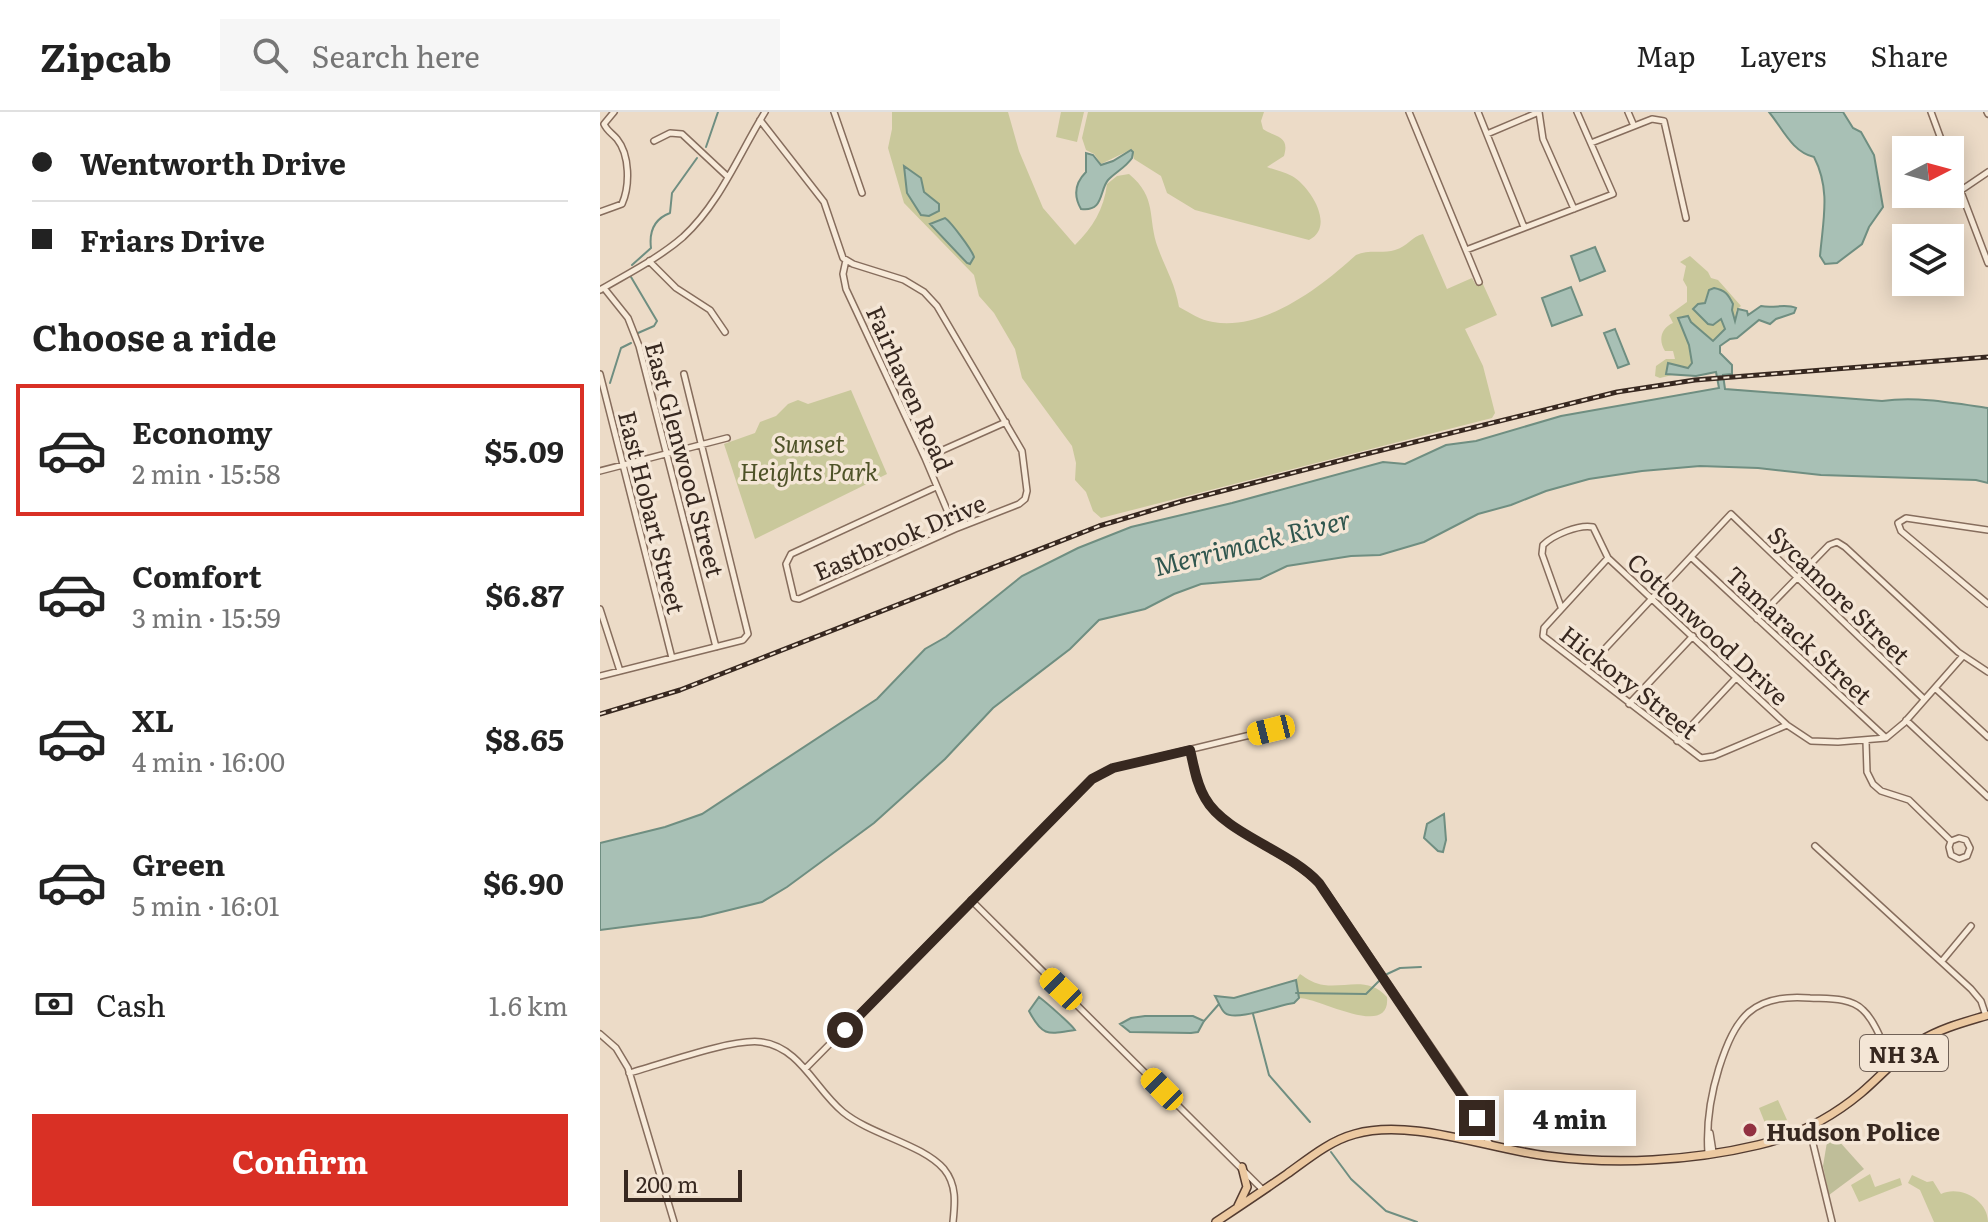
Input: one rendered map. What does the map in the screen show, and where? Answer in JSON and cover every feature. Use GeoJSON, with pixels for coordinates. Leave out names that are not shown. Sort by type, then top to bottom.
{"type":"FeatureCollection","features":[{"type":"Feature","properties":{"kind":"main road","name":"NH 3A"},"geometry":{"type":"LineString","coordinates":[[1216,1222],[1325,1147],[1361,1132],[1395,1130],[1549,1156],[1622,1160],[1762,1144],[1809,1127],[1847,1104],[1907,1051],[1943,1029],[1987,1015]]}},
{"type":"Feature","properties":{"kind":"main road"},"geometry":{"type":"LineString","coordinates":[[1883,1047],[1892,1051],[1907,1051]]}},
{"type":"Feature","properties":{"kind":"main road"},"geometry":{"type":"LineString","coordinates":[[1237,1209],[1247,1187],[1242,1167]]}},
{"type":"Feature","properties":{"kind":"street"},"geometry":{"type":"LineString","coordinates":[[600,212],[622,204],[627,187],[624,152],[604,124],[614,112]]}},
{"type":"Feature","properties":{"kind":"street"},"geometry":{"type":"LineString","coordinates":[[601,290],[673,245],[695,224],[728,177],[765,112]]}},
{"type":"Feature","properties":{"kind":"street"},"geometry":{"type":"LineString","coordinates":[[834,112],[862,193]]}},
{"type":"Feature","properties":{"kind":"street"},"geometry":{"type":"LineString","coordinates":[[1409,112],[1479,282]]}},
{"type":"Feature","properties":{"kind":"street"},"geometry":{"type":"LineString","coordinates":[[1478,112],[1524,227]]}},
{"type":"Feature","properties":{"kind":"street"},"geometry":{"type":"LineString","coordinates":[[1487,134],[1539,112],[1543,139],[1574,209]]}},
{"type":"Feature","properties":{"kind":"street"},"geometry":{"type":"LineString","coordinates":[[1466,250],[1613,194],[1577,112]]}},
{"type":"Feature","properties":{"kind":"street"},"geometry":{"type":"LineString","coordinates":[[1628,112],[1634,126]]}},
{"type":"Feature","properties":{"kind":"street"},"geometry":{"type":"LineString","coordinates":[[1931,112],[1940,136]]}},
{"type":"Feature","properties":{"kind":"street"},"geometry":{"type":"LineString","coordinates":[[1591,143],[1652,119],[1661,119],[1667,125],[1686,218]]}},
{"type":"Feature","properties":{"kind":"street","name":"Fairhaven Road"},"geometry":{"type":"LineString","coordinates":[[760,120],[824,202],[832,219],[840,252],[846,260],[843,274],[846,289],[955,529]]}},
{"type":"Feature","properties":{"kind":"street"},"geometry":{"type":"LineString","coordinates":[[654,141],[670,133],[682,134],[728,177]]}},
{"type":"Feature","properties":{"kind":"street"},"geometry":{"type":"LineString","coordinates":[[1964,188],[1988,172]]}},
{"type":"Feature","properties":{"kind":"street"},"geometry":{"type":"LineString","coordinates":[[1964,201],[1988,263]]}},
{"type":"Feature","properties":{"kind":"street"},"geometry":{"type":"LineString","coordinates":[[846,260],[904,280],[931,298],[1006,422],[925,458]]}},
{"type":"Feature","properties":{"kind":"street"},"geometry":{"type":"LineString","coordinates":[[649,261],[676,288],[710,310],[725,332]]}},
{"type":"Feature","properties":{"kind":"street","name":"East Glenwood Street"},"geometry":{"type":"LineString","coordinates":[[601,290],[632,325],[716,647]]}},
{"type":"Feature","properties":{"kind":"street","name":"East Hobart Street"},"geometry":{"type":"LineString","coordinates":[[600,374],[672,658]]}},
{"type":"Feature","properties":{"kind":"street"},"geometry":{"type":"LineString","coordinates":[[600,676],[748,637],[684,374]]}},
{"type":"Feature","properties":{"kind":"street","name":"Eastbrook Drive"},"geometry":{"type":"LineString","coordinates":[[936,487],[791,554],[786,564],[794,598],[799,599],[955,529],[1019,504],[1025,499],[1027,491],[1023,455],[1006,422]]}},
{"type":"Feature","properties":{"kind":"street"},"geometry":{"type":"LineString","coordinates":[[600,471],[727,438]]}},
{"type":"Feature","properties":{"kind":"street","name":"Sycamore Street"},"geometry":{"type":"LineString","coordinates":[[1691,557],[1731,514],[1924,699]]}},
{"type":"Feature","properties":{"kind":"street"},"geometry":{"type":"LineString","coordinates":[[1988,530],[1906,518],[1898,523],[1901,531],[1988,604]]}},
{"type":"Feature","properties":{"kind":"street","name":"Cottonwood Drive"},"geometry":{"type":"LineString","coordinates":[[1561,607],[1542,554],[1546,541],[1589,526],[1596,531],[1608,558],[1787,725],[1811,741],[1886,738]]}},
{"type":"Feature","properties":{"kind":"street"},"geometry":{"type":"LineString","coordinates":[[1757,619],[1829,545],[1837,542],[1963,656],[1988,672]]}},
{"type":"Feature","properties":{"kind":"street"},"geometry":{"type":"LineString","coordinates":[[1586,669],[1691,557]]}},
{"type":"Feature","properties":{"kind":"street","name":"Tamarack Street"},"geometry":{"type":"LineString","coordinates":[[1691,557],[1886,738]]}},
{"type":"Feature","properties":{"kind":"street"},"geometry":{"type":"LineString","coordinates":[[1561,607],[1608,558]]}},
{"type":"Feature","properties":{"kind":"street","name":"Hickory Street"},"geometry":{"type":"LineString","coordinates":[[1561,607],[1542,632],[1543,636],[1697,756],[1705,758],[1787,725]]}},
{"type":"Feature","properties":{"kind":"street"},"geometry":{"type":"LineString","coordinates":[[600,609],[620,671]]}},
{"type":"Feature","properties":{"kind":"street"},"geometry":{"type":"LineString","coordinates":[[1629,704],[1693,636]]}},
{"type":"Feature","properties":{"kind":"street"},"geometry":{"type":"LineString","coordinates":[[1886,738],[1963,656]]}},
{"type":"Feature","properties":{"kind":"street"},"geometry":{"type":"LineString","coordinates":[[1677,741],[1736,678]]}},
{"type":"Feature","properties":{"kind":"street"},"geometry":{"type":"LineString","coordinates":[[1935,688],[1988,737]]}},
{"type":"Feature","properties":{"kind":"street"},"geometry":{"type":"LineString","coordinates":[[1906,720],[1988,797]]}},
{"type":"Feature","properties":{"kind":"street"},"geometry":{"type":"LineString","coordinates":[[805,1069],[1096,776],[1113,768],[1271,730]]}},
{"type":"Feature","properties":{"kind":"street"},"geometry":{"type":"LineString","coordinates":[[1866,740],[1867,772],[1873,784],[1881,791],[1907,798],[1951,841]]}},
{"type":"Feature","properties":{"kind":"street"},"geometry":{"type":"LineString","coordinates":[[1190,750],[1200,787],[1214,811],[1292,861],[1319,883],[1475,1112],[1481,1130],[1491,1145]]}},
{"type":"Feature","properties":{"kind":"street"},"geometry":{"type":"LineString","coordinates":[[1959,838],[1966,840],[1970,848],[1967,856],[1959,859],[1951,855],[1951,841],[1959,838]]}},
{"type":"Feature","properties":{"kind":"street"},"geometry":{"type":"LineString","coordinates":[[1815,846],[1978,996],[1987,1015]]}},
{"type":"Feature","properties":{"kind":"street"},"geometry":{"type":"LineString","coordinates":[[971,900],[1263,1191]]}},
{"type":"Feature","properties":{"kind":"street"},"geometry":{"type":"LineString","coordinates":[[1942,961],[1971,926]]}},
{"type":"Feature","properties":{"kind":"street"},"geometry":{"type":"LineString","coordinates":[[1711,1152],[1709,1105],[1727,1042],[1741,1019],[1759,1006],[1790,997],[1850,1002],[1868,1015],[1892,1064]]}},
{"type":"Feature","properties":{"kind":"street"},"geometry":{"type":"LineString","coordinates":[[600,1034],[619,1051],[629,1073],[674,1222]]}},
{"type":"Feature","properties":{"kind":"street"},"geometry":{"type":"LineString","coordinates":[[629,1073],[737,1043],[755,1041],[781,1048],[848,1116],[931,1158],[944,1169],[954,1191],[953,1222]]}},
{"type":"Feature","properties":{"kind":"street"},"geometry":{"type":"LineString","coordinates":[[1809,1127],[1832,1222]]}},
{"type":"Feature","properties":{"kind":"street"},"geometry":{"type":"LineString","coordinates":[[1475,1142],[1481,1130]]}},
{"type":"Feature","properties":{"kind":"green space"},"geometry":{"type":"Polygon","coordinates":[[[892,112],[1008,112],[1019,151],[1043,208],[1075,245],[1097,217],[1107,184],[1117,176],[1129,174],[1148,200],[1155,237],[1179,307],[1208,321],[1232,323],[1271,313],[1309,293],[1356,255],[1395,250],[1423,234],[1447,289],[1472,278],[1476,285],[1482,282],[1497,315],[1465,329],[1483,366],[1495,413],[1492,418],[1101,518],[1093,511],[1086,492],[1075,480],[1076,463],[1072,446],[1022,378],[1015,349],[994,313],[979,296],[974,275],[904,203],[888,148],[892,112]]]}},
{"type":"Feature","properties":{"kind":"green space"},"geometry":{"type":"Polygon","coordinates":[[[1061,112],[1084,112],[1077,142],[1056,137],[1061,112]]]}},
{"type":"Feature","properties":{"kind":"green space"},"geometry":{"type":"Polygon","coordinates":[[[1088,112],[1264,112],[1261,121],[1263,129],[1281,138],[1285,144],[1284,156],[1267,167],[1292,176],[1306,188],[1320,217],[1317,234],[1309,240],[1195,210],[1167,193],[1161,176],[1134,159],[1132,149],[1101,164],[1094,154],[1086,150],[1082,138],[1088,112]]]}},
{"type":"Feature","properties":{"kind":"green space"},"geometry":{"type":"Polygon","coordinates":[[[1690,256],[1711,278],[1718,280],[1741,306],[1736,310],[1735,322],[1732,310],[1709,290],[1705,300],[1716,320],[1721,318],[1725,329],[1714,342],[1682,316],[1679,318],[1692,363],[1688,368],[1677,365],[1669,375],[1676,374],[1660,378],[1655,376],[1656,366],[1666,359],[1675,359],[1673,351],[1665,351],[1661,339],[1663,331],[1673,323],[1669,315],[1687,302],[1687,287],[1683,280],[1686,266],[1680,262],[1690,256]]]}},
{"type":"Feature","properties":{"kind":"green space","name":"Sunset Heights Park"},"geometry":{"type":"Polygon","coordinates":[[[851,390],[887,474],[755,539],[724,444],[755,433],[760,422],[776,416],[788,404],[798,400],[808,404],[851,390]]]}},
{"type":"Feature","properties":{"kind":"green space"},"geometry":{"type":"Polygon","coordinates":[[[1300,974],[1311,981],[1332,986],[1357,984],[1372,987],[1387,997],[1385,1009],[1378,1015],[1366,1016],[1299,998],[1296,980],[1300,974]]]}},
{"type":"Feature","properties":{"kind":"green space"},"geometry":{"type":"Polygon","coordinates":[[[1778,1100],[1787,1120],[1767,1128],[1759,1108],[1778,1100]]]}},
{"type":"Feature","properties":{"kind":"green space"},"geometry":{"type":"Polygon","coordinates":[[[1829,1130],[1864,1169],[1829,1195],[1823,1166],[1829,1130]]]}},
{"type":"Feature","properties":{"kind":"green space"},"geometry":{"type":"Polygon","coordinates":[[[1870,1174],[1875,1187],[1900,1178],[1902,1185],[1859,1202],[1851,1185],[1870,1174]]]}},
{"type":"Feature","properties":{"kind":"green space"},"geometry":{"type":"Polygon","coordinates":[[[1912,1175],[1927,1182],[1933,1181],[1941,1194],[1956,1191],[1972,1196],[1983,1207],[1988,1222],[1934,1222],[1920,1190],[1908,1183],[1912,1175]]]}},
{"type":"Feature","properties":{"kind":"water"},"geometry":{"type":"Polygon","coordinates":[[[1769,112],[1843,112],[1853,128],[1861,132],[1874,155],[1883,207],[1862,244],[1837,263],[1825,264],[1820,256],[1824,193],[1814,157],[1794,145],[1769,112]]]}},
{"type":"Feature","properties":{"kind":"water"},"geometry":{"type":"Polygon","coordinates":[[[1131,150],[1132,158],[1108,180],[1097,204],[1081,209],[1076,189],[1086,172],[1086,153],[1093,155],[1101,165],[1131,150]]]}},
{"type":"Feature","properties":{"kind":"water"},"geometry":{"type":"Polygon","coordinates":[[[904,166],[921,178],[924,192],[939,204],[939,211],[929,216],[921,215],[907,193],[904,166]]]}},
{"type":"Feature","properties":{"kind":"water"},"geometry":{"type":"Polygon","coordinates":[[[945,218],[972,253],[974,257],[970,264],[930,224],[945,218]]]}},
{"type":"Feature","properties":{"kind":"water"},"geometry":{"type":"Polygon","coordinates":[[[1595,247],[1605,271],[1580,281],[1571,256],[1595,247]]]}},
{"type":"Feature","properties":{"kind":"water"},"geometry":{"type":"Polygon","coordinates":[[[1571,287],[1582,315],[1552,326],[1542,298],[1571,287]]]}},
{"type":"Feature","properties":{"kind":"water","name":"Merrimack River"},"geometry":{"type":"Polygon","coordinates":[[[1709,290],[1724,291],[1733,304],[1735,321],[1738,309],[1747,311],[1748,315],[1761,306],[1796,308],[1794,313],[1770,324],[1759,320],[1737,338],[1720,346],[1720,353],[1732,365],[1732,374],[1723,375],[1725,389],[1882,401],[1922,400],[1988,408],[1988,483],[1976,480],[1821,475],[1758,468],[1700,466],[1642,471],[1589,479],[1546,491],[1478,514],[1424,542],[1380,555],[1351,556],[1287,566],[1260,579],[1201,584],[1145,609],[1099,620],[1070,649],[993,708],[945,759],[874,823],[762,902],[701,917],[600,930],[600,843],[702,814],[877,699],[925,649],[946,637],[1022,576],[1078,548],[1131,527],[1383,462],[1405,464],[1446,445],[1476,441],[1561,416],[1719,388],[1716,372],[1696,376],[1666,374],[1668,363],[1688,368],[1692,363],[1689,345],[1678,318],[1688,316],[1713,341],[1725,329],[1721,319],[1713,325],[1708,324],[1693,309],[1705,303],[1709,290]]]}},
{"type":"Feature","properties":{"kind":"water"},"geometry":{"type":"Polygon","coordinates":[[[1615,329],[1629,364],[1618,368],[1604,333],[1615,329]]]}},
{"type":"Feature","properties":{"kind":"water"},"geometry":{"type":"Polygon","coordinates":[[[1444,814],[1446,840],[1443,852],[1424,838],[1427,824],[1444,814]]]}},
{"type":"Feature","properties":{"kind":"water"},"geometry":{"type":"Polygon","coordinates":[[[1296,980],[1299,998],[1294,1003],[1248,1014],[1225,1013],[1215,996],[1234,998],[1296,980]]]}},
{"type":"Feature","properties":{"kind":"water"},"geometry":{"type":"Polygon","coordinates":[[[1039,997],[1075,1030],[1053,1033],[1038,1026],[1029,1011],[1039,997]]]}},
{"type":"Feature","properties":{"kind":"water"},"geometry":{"type":"Polygon","coordinates":[[[1145,1016],[1193,1016],[1204,1021],[1198,1032],[1191,1033],[1130,1032],[1120,1024],[1145,1016]]]}},
{"type":"Feature","properties":{"kind":"waterway"},"geometry":{"type":"LineString","coordinates":[[706,147],[718,112]]}},
{"type":"Feature","properties":{"kind":"waterway"},"geometry":{"type":"LineString","coordinates":[[632,265],[651,248],[654,227],[670,213],[672,193],[697,158]]}},
{"type":"Feature","properties":{"kind":"waterway"},"geometry":{"type":"LineString","coordinates":[[631,277],[657,321],[654,326],[638,333]]}},
{"type":"Feature","properties":{"kind":"waterway"},"geometry":{"type":"LineString","coordinates":[[610,383],[621,348],[631,343]]}},
{"type":"Feature","properties":{"kind":"waterway"},"geometry":{"type":"LineString","coordinates":[[1385,975],[1400,968],[1421,967]]}},
{"type":"Feature","properties":{"kind":"waterway"},"geometry":{"type":"LineString","coordinates":[[1296,993],[1366,994],[1379,981]]}},
{"type":"Feature","properties":{"kind":"waterway"},"geometry":{"type":"LineString","coordinates":[[1204,1021],[1219,1004]]}},
{"type":"Feature","properties":{"kind":"waterway"},"geometry":{"type":"LineString","coordinates":[[1253,1014],[1269,1075],[1310,1122]]}},
{"type":"Feature","properties":{"kind":"waterway"},"geometry":{"type":"LineString","coordinates":[[1331,1152],[1351,1179],[1386,1211],[1417,1222]]}},
{"type":"Feature","properties":{"kind":"railway"},"geometry":{"type":"LineString","coordinates":[[600,714],[680,690],[1099,526],[1183,501],[1617,392],[1695,380],[1988,357]]}},
{"type":"Feature","properties":{"kind":"place","name":"Hudson Police"},"geometry":{"type":"Point","coordinates":[1750,1130]}},
{"type":"Feature","properties":{"kind":"route"},"geometry":{"type":"LineString","coordinates":[[845,1030],[1092,779],[1113,768],[1190,750],[1200,787],[1214,811],[1292,861],[1319,883],[1477,1118]]}}]}
